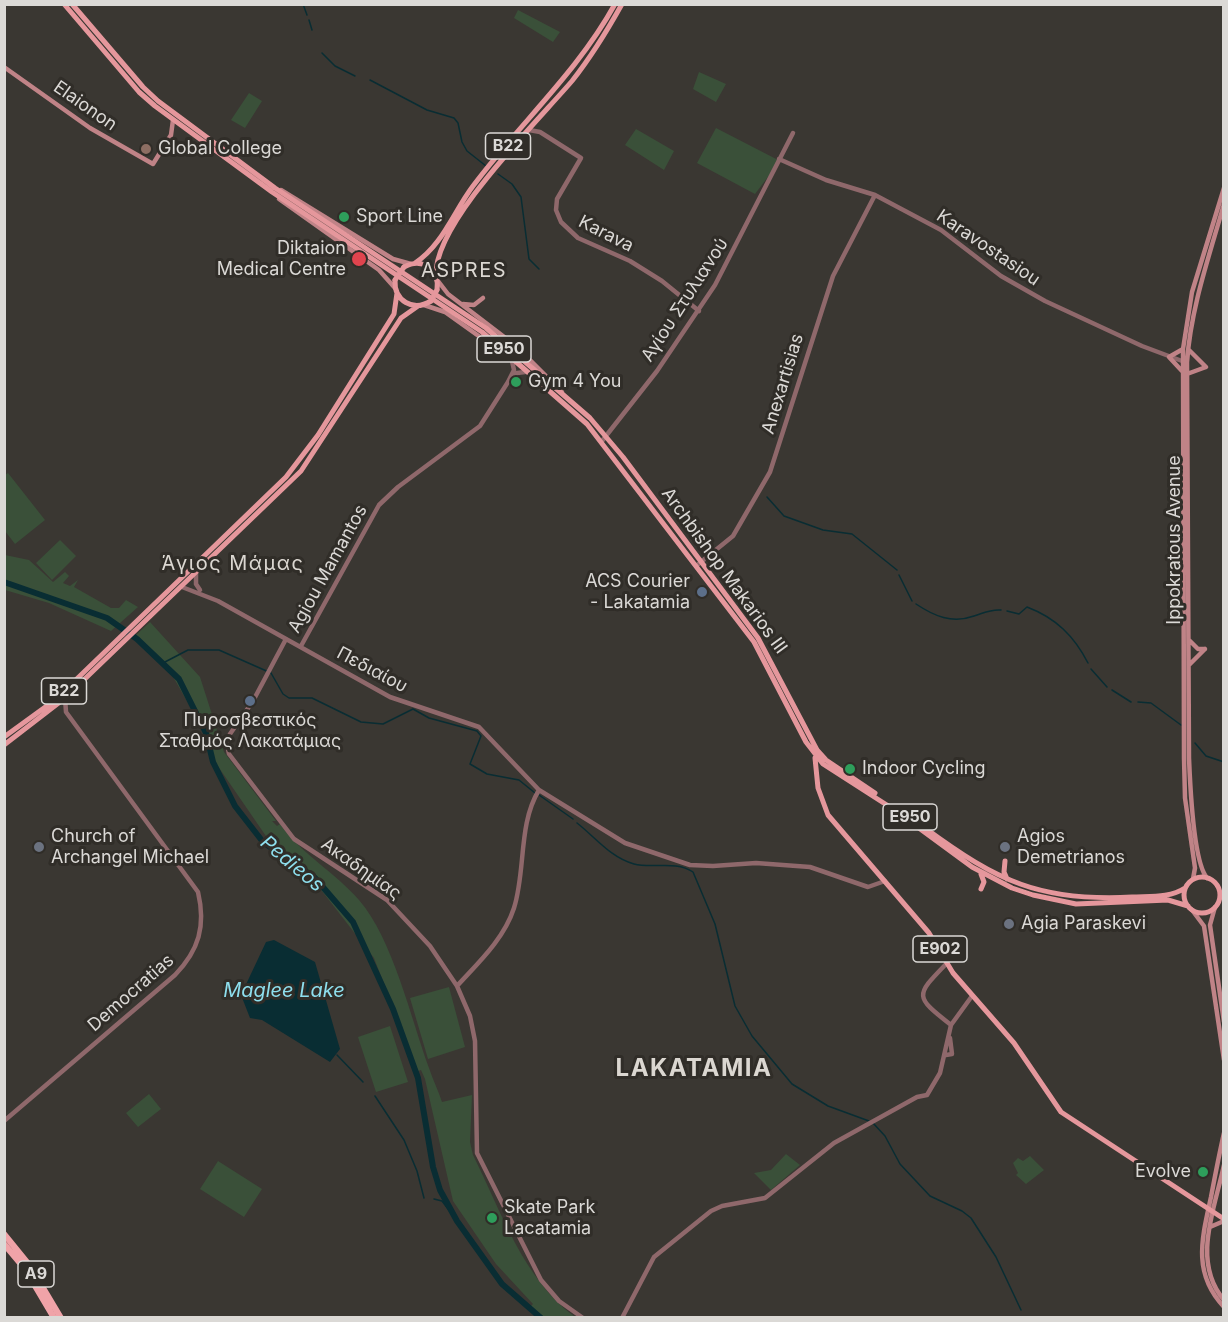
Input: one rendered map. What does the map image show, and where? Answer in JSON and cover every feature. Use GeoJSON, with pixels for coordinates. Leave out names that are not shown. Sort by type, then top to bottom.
{"type":"FeatureCollection","features":[{"type":"Feature","properties":{"kind":"highway","name":"A9"},"geometry":{"type":"LineString","coordinates":[[4,1234],[30,1266],[62,1317]]}},
{"type":"Feature","properties":{"kind":"highway","name":"A9"},"geometry":{"type":"LineString","coordinates":[[4,1244],[26,1269],[54,1317]]}},
{"type":"Feature","properties":{"kind":"main road","name":"E950"},"geometry":{"type":"LineString","coordinates":[[64,4],[139,92],[173,120],[475,327],[604,438]]}},
{"type":"Feature","properties":{"kind":"main road","name":"E950"},"geometry":{"type":"LineString","coordinates":[[72,4],[149,93],[274,190],[322,232],[379,270],[396,291]]}},
{"type":"Feature","properties":{"kind":"main road","name":"B22"},"geometry":{"type":"LineString","coordinates":[[437,279],[438,257],[464,210],[584,65],[622,4]]}},
{"type":"Feature","properties":{"kind":"main road","name":"B22"},"geometry":{"type":"LineString","coordinates":[[413,263],[433,248],[474,184],[578,63],[615,5]]}},
{"type":"Feature","properties":{"kind":"main road","name":"Elaionon"},"geometry":{"type":"LineString","coordinates":[[4,67],[99,134],[153,164],[171,135]]}},
{"type":"Feature","properties":{"kind":"main road"},"geometry":{"type":"LineString","coordinates":[[171,135],[173,120]]}},
{"type":"Feature","properties":{"kind":"main road"},"geometry":{"type":"LineString","coordinates":[[171,135],[176,130],[184,128]]}},
{"type":"Feature","properties":{"kind":"main road"},"geometry":{"type":"LineString","coordinates":[[1186,349],[1169,357],[1184,373],[1206,367],[1186,349],[1188,316],[1199,269],[1224,188]]}},
{"type":"Feature","properties":{"kind":"main road","name":"E950"},"geometry":{"type":"LineString","coordinates":[[274,190],[293,195],[393,260],[413,263]]}},
{"type":"Feature","properties":{"kind":"main road","name":"E950"},"geometry":{"type":"LineString","coordinates":[[274,190],[480,324],[562,392]]}},
{"type":"Feature","properties":{"kind":"main road","name":"Ippokratous Avenue"},"geometry":{"type":"LineString","coordinates":[[1207,878],[1201,870],[1191,797],[1183,359],[1202,273],[1224,204]]}},
{"type":"Feature","properties":{"kind":"main road"},"geometry":{"type":"LineString","coordinates":[[413,263],[429,267],[437,279],[437,290],[431,301],[421,305],[406,304],[396,291],[395,280],[404,267],[413,263]]}},
{"type":"Feature","properties":{"kind":"main road","name":"E950"},"geometry":{"type":"LineString","coordinates":[[437,279],[448,294],[516,346],[604,438]]}},
{"type":"Feature","properties":{"kind":"main road","name":"B22"},"geometry":{"type":"LineString","coordinates":[[4,745],[65,698],[295,468],[394,314],[396,291]]}},
{"type":"Feature","properties":{"kind":"main road"},"geometry":{"type":"LineString","coordinates":[[460,303],[474,305],[483,298]]}},
{"type":"Feature","properties":{"kind":"main road","name":"E950"},"geometry":{"type":"LineString","coordinates":[[421,305],[438,308],[454,318],[564,402]]}},
{"type":"Feature","properties":{"kind":"main road","name":"B22"},"geometry":{"type":"LineString","coordinates":[[146,617],[182,587],[301,471],[401,319],[421,305]]}},
{"type":"Feature","properties":{"kind":"main road","name":"Ippokratous Avenue"},"geometry":{"type":"LineString","coordinates":[[1186,349],[1184,373],[1184,776],[1195,867],[1192,879]]}},
{"type":"Feature","properties":{"kind":"main road","name":"Archbishop Makarios III"},"geometry":{"type":"LineString","coordinates":[[604,438],[754,642],[815,756],[821,800],[828,815],[885,881]]}},
{"type":"Feature","properties":{"kind":"main road","name":"Archbishop Makarios III"},"geometry":{"type":"LineString","coordinates":[[698,565],[758,638],[808,738],[825,762]]}},
{"type":"Feature","properties":{"kind":"main road"},"geometry":{"type":"LineString","coordinates":[[1188,665],[1205,649],[1195,647],[1189,640]]}},
{"type":"Feature","properties":{"kind":"main road","name":"B22"},"geometry":{"type":"LineString","coordinates":[[4,737],[55,700],[120,642]]}},
{"type":"Feature","properties":{"kind":"main road","name":"Archbishop Makarios III"},"geometry":{"type":"LineString","coordinates":[[815,756],[825,762]]}},
{"type":"Feature","properties":{"kind":"main road","name":"E950"},"geometry":{"type":"LineString","coordinates":[[825,762],[981,873],[1033,895],[1061,902],[1097,904],[1168,900],[1190,908]]}},
{"type":"Feature","properties":{"kind":"main road","name":"E950"},"geometry":{"type":"LineString","coordinates":[[825,762],[967,858],[1008,880],[1035,890],[1086,898],[1168,895],[1185,888]]}},
{"type":"Feature","properties":{"kind":"main road"},"geometry":{"type":"LineString","coordinates":[[817,779],[825,762]]}},
{"type":"Feature","properties":{"kind":"main road"},"geometry":{"type":"LineString","coordinates":[[1005,861],[1004,872],[1008,880]]}},
{"type":"Feature","properties":{"kind":"main road"},"geometry":{"type":"LineString","coordinates":[[981,873],[984,881],[981,889]]}},
{"type":"Feature","properties":{"kind":"main road"},"geometry":{"type":"LineString","coordinates":[[1224,1022],[1210,925],[1219,902],[1221,888],[1207,878],[1192,879],[1185,888],[1184,898],[1204,926],[1224,1060]]}},
{"type":"Feature","properties":{"kind":"main road","name":"E902"},"geometry":{"type":"LineString","coordinates":[[885,881],[929,933],[947,963],[972,996],[1014,1043],[1061,1112],[1224,1220]]}},
{"type":"Feature","properties":{"kind":"main road"},"geometry":{"type":"LineString","coordinates":[[1190,908],[1204,912],[1219,902]]}},
{"type":"Feature","properties":{"kind":"main road"},"geometry":{"type":"LineString","coordinates":[[1224,1133],[1211,1196],[1210,1227],[1206,1248],[1208,1267],[1214,1286],[1224,1300]]}},
{"type":"Feature","properties":{"kind":"main road"},"geometry":{"type":"LineString","coordinates":[[1224,1165],[1201,1247],[1202,1266],[1211,1291],[1224,1307]]}},
{"type":"Feature","properties":{"kind":"main road"},"geometry":{"type":"LineString","coordinates":[[1193,1200],[1203,1201],[1211,1196]]}},
{"type":"Feature","properties":{"kind":"main road"},"geometry":{"type":"LineString","coordinates":[[1210,1227],[1224,1220]]}},
{"type":"Feature","properties":{"kind":"street"},"geometry":{"type":"LineString","coordinates":[[536,121],[540,132]]}},
{"type":"Feature","properties":{"kind":"street"},"geometry":{"type":"LineString","coordinates":[[529,130],[540,132]]}},
{"type":"Feature","properties":{"kind":"street","name":"Karava"},"geometry":{"type":"LineString","coordinates":[[540,132],[581,158],[557,199],[556,210],[561,222],[578,238],[630,261],[649,273],[699,311]]}},
{"type":"Feature","properties":{"kind":"street","name":"Αγίου Στυλιανού"},"geometry":{"type":"LineString","coordinates":[[604,438],[699,311],[738,245],[793,133]]}},
{"type":"Feature","properties":{"kind":"street","name":"Karavostasiou"},"geometry":{"type":"LineString","coordinates":[[779,159],[826,180],[875,195],[941,230],[1001,276],[1029,292],[1078,318],[1169,357],[1183,359]]}},
{"type":"Feature","properties":{"kind":"street","name":"Anexartisias"},"geometry":{"type":"LineString","coordinates":[[698,565],[733,536],[770,472],[833,276],[875,195]]}},
{"type":"Feature","properties":{"kind":"street","name":"Agiou Mamantos"},"geometry":{"type":"LineString","coordinates":[[301,646],[379,506],[398,487],[473,433],[486,418],[508,382],[514,370],[512,361]]}},
{"type":"Feature","properties":{"kind":"street","name":"Agiou Mamantos"},"geometry":{"type":"LineString","coordinates":[[508,382],[517,373],[525,372]]}},
{"type":"Feature","properties":{"kind":"street"},"geometry":{"type":"LineString","coordinates":[[196,573],[196,584],[202,592]]}},
{"type":"Feature","properties":{"kind":"street","name":"Πεδιαίου"},"geometry":{"type":"LineString","coordinates":[[182,587],[202,592],[390,697],[479,727],[537,792],[625,843],[684,863],[713,866],[756,863],[810,867],[868,887],[885,881]]}},
{"type":"Feature","properties":{"kind":"street","name":"Ακαδημίας"},"geometry":{"type":"LineString","coordinates":[[286,639],[230,734],[227,744],[229,754],[294,839],[387,900],[430,946],[457,986],[470,1016],[475,1041],[477,1153],[541,1280],[559,1301],[583,1317]]}},
{"type":"Feature","properties":{"kind":"street"},"geometry":{"type":"LineString","coordinates":[[54,708],[66,712],[65,698]]}},
{"type":"Feature","properties":{"kind":"street","name":"Democratias"},"geometry":{"type":"LineString","coordinates":[[4,1121],[175,975],[194,953],[200,937],[202,906],[198,892],[66,712]]}},
{"type":"Feature","properties":{"kind":"street"},"geometry":{"type":"LineString","coordinates":[[457,986],[491,948],[509,922],[517,897],[531,805],[537,792]]}},
{"type":"Feature","properties":{"kind":"street"},"geometry":{"type":"LineString","coordinates":[[947,963],[924,987],[922,997],[926,1006],[951,1025]]}},
{"type":"Feature","properties":{"kind":"street"},"geometry":{"type":"LineString","coordinates":[[622,1317],[654,1257],[675,1238],[722,1206],[765,1198],[834,1143],[873,1120],[927,1095],[940,1073],[948,1051],[951,1025],[972,996]]}},
{"type":"Feature","properties":{"kind":"green space"},"geometry":{"type":"Polygon","coordinates":[[[518,10],[560,32],[553,42],[514,18],[518,10]]]}},
{"type":"Feature","properties":{"kind":"green space"},"geometry":{"type":"Polygon","coordinates":[[[699,72],[726,84],[716,102],[693,89],[699,72]]]}},
{"type":"Feature","properties":{"kind":"green space"},"geometry":{"type":"Polygon","coordinates":[[[249,93],[262,101],[245,128],[231,120],[249,93]]]}},
{"type":"Feature","properties":{"kind":"green space"},"geometry":{"type":"Polygon","coordinates":[[[716,128],[780,161],[755,194],[697,163],[716,128]]]}},
{"type":"Feature","properties":{"kind":"green space"},"geometry":{"type":"Polygon","coordinates":[[[636,129],[674,151],[664,170],[625,145],[636,129]]]}},
{"type":"Feature","properties":{"kind":"green space"},"geometry":{"type":"Polygon","coordinates":[[[8,473],[45,520],[15,544],[5,531],[5,475],[8,473]]]}},
{"type":"Feature","properties":{"kind":"green space"},"geometry":{"type":"Polygon","coordinates":[[[60,540],[76,556],[52,580],[36,563],[60,540]]]}},
{"type":"Feature","properties":{"kind":"green space"},"geometry":{"type":"Polygon","coordinates":[[[5,555],[29,560],[53,582],[65,572],[69,576],[63,583],[70,586],[78,580],[74,587],[111,608],[119,608],[126,600],[138,607],[111,631],[49,603],[5,590],[5,555]]]}},
{"type":"Feature","properties":{"kind":"green space"},"geometry":{"type":"Polygon","coordinates":[[[150,622],[200,677],[224,752],[276,821],[272,821],[277,826],[280,824],[298,845],[350,890],[371,916],[400,980],[442,1102],[472,1095],[470,1142],[473,1155],[527,1264],[541,1284],[575,1317],[541,1317],[530,1307],[533,1304],[496,1264],[453,1201],[425,1079],[421,1070],[418,1071],[374,958],[308,873],[268,839],[215,762],[206,734],[168,668],[149,654],[136,635],[150,622]]]}},
{"type":"Feature","properties":{"kind":"green space"},"geometry":{"type":"Polygon","coordinates":[[[449,987],[465,1047],[428,1059],[410,998],[449,987]]]}},
{"type":"Feature","properties":{"kind":"green space"},"geometry":{"type":"Polygon","coordinates":[[[390,1026],[408,1082],[376,1092],[358,1037],[390,1026]]]}},
{"type":"Feature","properties":{"kind":"green space"},"geometry":{"type":"Polygon","coordinates":[[[149,1094],[161,1109],[138,1127],[126,1113],[149,1094]]]}},
{"type":"Feature","properties":{"kind":"green space"},"geometry":{"type":"Polygon","coordinates":[[[786,1154],[800,1165],[771,1190],[754,1173],[771,1170],[786,1154]]]}},
{"type":"Feature","properties":{"kind":"green space"},"geometry":{"type":"Polygon","coordinates":[[[1030,1156],[1044,1170],[1026,1184],[1016,1175],[1018,1173],[1013,1163],[1018,1158],[1023,1161],[1030,1156]]]}},
{"type":"Feature","properties":{"kind":"green space"},"geometry":{"type":"Polygon","coordinates":[[[218,1161],[262,1189],[244,1217],[200,1189],[218,1161]]]}},
{"type":"Feature","properties":{"kind":"water","name":"Maglee Lake"},"geometry":{"type":"Polygon","coordinates":[[[274,940],[315,962],[340,1049],[330,1062],[262,1020],[250,1018],[241,995],[266,942],[274,940]]]}},
{"type":"Feature","properties":{"kind":"waterway"},"geometry":{"type":"LineString","coordinates":[[303,4],[307,15]]}},
{"type":"Feature","properties":{"kind":"waterway"},"geometry":{"type":"LineString","coordinates":[[309,20],[312,30]]}},
{"type":"Feature","properties":{"kind":"waterway"},"geometry":{"type":"LineString","coordinates":[[322,53],[335,66],[355,76]]}},
{"type":"Feature","properties":{"kind":"waterway"},"geometry":{"type":"LineString","coordinates":[[370,80],[427,110],[454,118],[458,123],[462,142],[467,151],[486,166]]}},
{"type":"Feature","properties":{"kind":"waterway"},"geometry":{"type":"LineString","coordinates":[[498,174],[512,184],[521,197],[529,259],[539,269]]}},
{"type":"Feature","properties":{"kind":"waterway"},"geometry":{"type":"LineString","coordinates":[[767,497],[784,516],[823,530],[852,534],[897,570]]}},
{"type":"Feature","properties":{"kind":"waterway"},"geometry":{"type":"LineString","coordinates":[[899,575],[912,601]]}},
{"type":"Feature","properties":{"kind":"waterway","name":"Pedieos"},"geometry":{"type":"LineString","coordinates":[[4,582],[107,618],[137,639],[179,679],[206,733],[213,762],[235,806],[263,842],[315,878],[353,922],[393,1009],[418,1078],[433,1167],[440,1190],[457,1221],[502,1284],[541,1318]]}},
{"type":"Feature","properties":{"kind":"waterway"},"geometry":{"type":"LineString","coordinates":[[916,604],[936,615],[951,619],[1001,610]]}},
{"type":"Feature","properties":{"kind":"waterway"},"geometry":{"type":"LineString","coordinates":[[1007,611],[1019,614],[1027,607],[1055,622],[1077,644],[1088,663]]}},
{"type":"Feature","properties":{"kind":"waterway"},"geometry":{"type":"LineString","coordinates":[[163,663],[188,650],[219,650],[271,673],[283,694],[289,698],[312,698],[361,722],[383,724],[413,709],[429,718],[477,731],[481,736],[470,764],[487,774],[519,780],[535,793]]}},
{"type":"Feature","properties":{"kind":"waterway"},"geometry":{"type":"LineString","coordinates":[[1091,669],[1107,687]]}},
{"type":"Feature","properties":{"kind":"waterway"},"geometry":{"type":"LineString","coordinates":[[1112,690],[1131,702]]}},
{"type":"Feature","properties":{"kind":"waterway"},"geometry":{"type":"LineString","coordinates":[[1138,702],[1151,703],[1181,725]]}},
{"type":"Feature","properties":{"kind":"waterway"},"geometry":{"type":"LineString","coordinates":[[1195,743],[1206,756],[1224,762]]}},
{"type":"Feature","properties":{"kind":"waterway"},"geometry":{"type":"LineString","coordinates":[[539,795],[573,819]]}},
{"type":"Feature","properties":{"kind":"waterway"},"geometry":{"type":"LineString","coordinates":[[577,823],[611,852],[626,861],[641,865],[679,866],[693,872],[715,924],[735,1006],[752,1036],[792,1084],[828,1106],[869,1121]]}},
{"type":"Feature","properties":{"kind":"waterway"},"geometry":{"type":"LineString","coordinates":[[337,1055],[363,1082]]}},
{"type":"Feature","properties":{"kind":"waterway"},"geometry":{"type":"LineString","coordinates":[[375,1096],[404,1140],[417,1171],[424,1198]]}},
{"type":"Feature","properties":{"kind":"waterway"},"geometry":{"type":"LineString","coordinates":[[873,1123],[885,1136],[900,1164],[930,1196],[962,1211],[971,1218],[996,1257],[1021,1310]]}},
{"type":"Feature","properties":{"kind":"waterway","name":"Pedieos"},"geometry":{"type":"LineString","coordinates":[[434,1199],[442,1201],[457,1221]]}},
{"type":"Feature","properties":{"kind":"place","name":"Global College"},"geometry":{"type":"Point","coordinates":[146,149]}},
{"type":"Feature","properties":{"kind":"place","name":"Sport Line"},"geometry":{"type":"Point","coordinates":[344,217]}},
{"type":"Feature","properties":{"kind":"place","name":"Diktaion Medical Centre"},"geometry":{"type":"Point","coordinates":[359,259]}},
{"type":"Feature","properties":{"kind":"place","name":"Gym 4 You"},"geometry":{"type":"Point","coordinates":[516,382]}},
{"type":"Feature","properties":{"kind":"place","name":"ACS Courier - Lakatamia"},"geometry":{"type":"Point","coordinates":[702,592]}},
{"type":"Feature","properties":{"kind":"place","name":"Πυροσβεστικός Σταθμός Λακατάμιας"},"geometry":{"type":"Point","coordinates":[250,701]}},
{"type":"Feature","properties":{"kind":"place","name":"Indoor Cycling"},"geometry":{"type":"Point","coordinates":[850,769]}},
{"type":"Feature","properties":{"kind":"place","name":"Church of Archangel Michael"},"geometry":{"type":"Point","coordinates":[39,847]}},
{"type":"Feature","properties":{"kind":"place","name":"Agios Demetrianos"},"geometry":{"type":"Point","coordinates":[1005,847]}},
{"type":"Feature","properties":{"kind":"place","name":"Agia Paraskevi"},"geometry":{"type":"Point","coordinates":[1009,924]}},
{"type":"Feature","properties":{"kind":"place","name":"Evolve"},"geometry":{"type":"Point","coordinates":[1203,1172]}},
{"type":"Feature","properties":{"kind":"place","name":"Skate Park Lacatamia"},"geometry":{"type":"Point","coordinates":[492,1218]}},
{"type":"Feature","properties":{"kind":"district","name":"ASPRES"},"geometry":{"type":"Point","coordinates":[464,271]}},
{"type":"Feature","properties":{"kind":"district","name":"Άγιος Μάμας"},"geometry":{"type":"Point","coordinates":[233,564]}},
{"type":"Feature","properties":{"kind":"district","name":"LAKATAMIA"},"geometry":{"type":"Point","coordinates":[694,1069]}}]}
